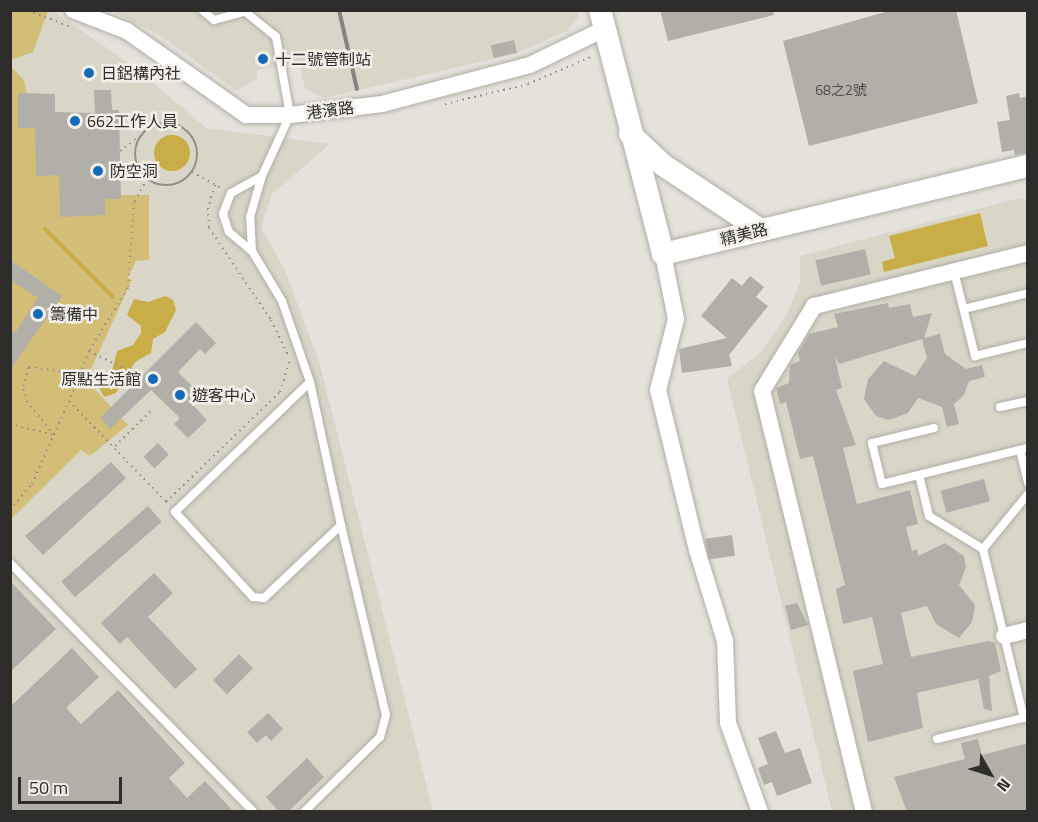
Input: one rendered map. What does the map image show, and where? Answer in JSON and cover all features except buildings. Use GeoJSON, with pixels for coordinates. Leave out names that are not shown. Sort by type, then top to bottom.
{"type":"FeatureCollection","features":[{"type":"Feature","properties":{"kind":"main road"},"geometry":{"type":"LineString","coordinates":[[602,20],[601,55],[629,134],[663,254]]}},
{"type":"Feature","properties":{"kind":"main road"},"geometry":{"type":"LineString","coordinates":[[629,134],[663,165],[762,230]]}},
{"type":"Feature","properties":{"kind":"main road","name":"精美路"},"geometry":{"type":"LineString","coordinates":[[663,254],[1028,166]]}},
{"type":"Feature","properties":{"kind":"street","name":"港濱路"},"geometry":{"type":"LineString","coordinates":[[74,10],[127,31],[246,115],[290,115],[382,104],[530,65],[602,20]]}},
{"type":"Feature","properties":{"kind":"street"},"geometry":{"type":"LineString","coordinates":[[864,812],[762,391],[814,306],[1028,253]]}},
{"type":"Feature","properties":{"kind":"street"},"geometry":{"type":"LineString","coordinates":[[663,254],[676,319],[658,390],[697,550],[724,641],[728,723],[760,812]]}},
{"type":"Feature","properties":{"kind":"street"},"geometry":{"type":"LineString","coordinates":[[1004,636],[1028,630]]}},
{"type":"Feature","properties":{"kind":"lane"},"geometry":{"type":"LineString","coordinates":[[202,10],[214,20],[248,12],[276,37],[290,115],[262,176],[250,217],[252,251]]}},
{"type":"Feature","properties":{"kind":"lane"},"geometry":{"type":"LineString","coordinates":[[262,176],[231,193],[223,214],[229,232],[252,251],[282,301],[310,382],[386,715],[380,737],[304,812]]}},
{"type":"Feature","properties":{"kind":"lane"},"geometry":{"type":"LineString","coordinates":[[954,271],[975,356],[1028,343]]}},
{"type":"Feature","properties":{"kind":"lane"},"geometry":{"type":"LineString","coordinates":[[964,309],[1028,293]]}},
{"type":"Feature","properties":{"kind":"lane"},"geometry":{"type":"LineString","coordinates":[[310,382],[175,512],[253,597],[264,598],[341,525]]}},
{"type":"Feature","properties":{"kind":"lane"},"geometry":{"type":"LineString","coordinates":[[1000,407],[1028,400]]}},
{"type":"Feature","properties":{"kind":"lane"},"geometry":{"type":"LineString","coordinates":[[934,428],[872,443],[882,484],[1024,449],[1028,483]]}},
{"type":"Feature","properties":{"kind":"lane"},"geometry":{"type":"LineString","coordinates":[[919,475],[929,516],[983,549],[1026,717],[937,739]]}},
{"type":"Feature","properties":{"kind":"lane"},"geometry":{"type":"LineString","coordinates":[[983,549],[1028,494]]}},
{"type":"Feature","properties":{"kind":"lane"},"geometry":{"type":"LineString","coordinates":[[10,563],[254,812]]}},
{"type":"Feature","properties":{"kind":"path"},"geometry":{"type":"LineString","coordinates":[[28,10],[82,31]]}},
{"type":"Feature","properties":{"kind":"path"},"geometry":{"type":"LineString","coordinates":[[441,105],[528,84],[601,55]]}},
{"type":"Feature","properties":{"kind":"path"},"geometry":{"type":"LineString","coordinates":[[120,151],[141,135],[161,123],[184,128],[197,149],[191,172],[171,184],[147,179],[135,159],[141,135]]}},
{"type":"Feature","properties":{"kind":"path"},"geometry":{"type":"LineString","coordinates":[[191,172],[231,193]]}},
{"type":"Feature","properties":{"kind":"path"},"geometry":{"type":"LineString","coordinates":[[10,510],[32,484],[89,351],[128,288],[134,202],[147,179]]}},
{"type":"Feature","properties":{"kind":"path"},"geometry":{"type":"LineString","coordinates":[[166,502],[280,392],[290,360],[271,320],[209,228],[208,208],[215,185]]}},
{"type":"Feature","properties":{"kind":"path"},"geometry":{"type":"LineString","coordinates":[[89,351],[135,374]]}},
{"type":"Feature","properties":{"kind":"path"},"geometry":{"type":"LineString","coordinates":[[54,435],[27,402],[23,386],[28,367],[81,374]]}},
{"type":"Feature","properties":{"kind":"path"},"geometry":{"type":"LineString","coordinates":[[69,401],[115,446],[175,512]]}},
{"type":"Feature","properties":{"kind":"path"},"geometry":{"type":"LineString","coordinates":[[115,446],[154,408]]}},
{"type":"Feature","properties":{"kind":"path"},"geometry":{"type":"LineString","coordinates":[[10,424],[54,435]]}},
{"type":"Feature","properties":{"kind":"shaded area"},"geometry":{"type":"Polygon","coordinates":[[[577,10],[579,17],[567,31],[515,54],[324,98],[305,89],[299,62],[257,70],[257,78],[237,91],[161,36],[111,11],[577,10]]]}},
{"type":"Feature","properties":{"kind":"shaded area"},"geometry":{"type":"Polygon","coordinates":[[[10,11],[54,11],[138,70],[206,128],[330,144],[272,194],[261,228],[284,268],[319,361],[433,811],[11,811],[10,11]]]}},
{"type":"Feature","properties":{"kind":"shaded area"},"geometry":{"type":"Polygon","coordinates":[[[10,11],[48,11],[33,52],[11,60],[10,11]]]}},
{"type":"Feature","properties":{"kind":"shaded area"},"geometry":{"type":"Polygon","coordinates":[[[11,66],[24,80],[30,109],[78,195],[149,195],[149,260],[136,261],[128,278],[132,280],[86,380],[128,425],[90,456],[81,450],[11,519],[11,66]]]}},
{"type":"Feature","properties":{"kind":"shaded area"},"geometry":{"type":"Polygon","coordinates":[[[172,135],[185,140],[190,153],[185,166],[172,171],[159,166],[154,153],[159,140],[172,135]]]}},
{"type":"Feature","properties":{"kind":"shaded area"},"geometry":{"type":"Polygon","coordinates":[[[1020,198],[1027,202],[1027,811],[832,811],[727,379],[761,352],[786,316],[800,282],[800,256],[1020,198]]]}},
{"type":"Feature","properties":{"kind":"shaded area"},"geometry":{"type":"Polygon","coordinates":[[[980,213],[988,246],[884,272],[882,262],[895,258],[889,236],[980,213]]]}},
{"type":"Feature","properties":{"kind":"shaded area"},"geometry":{"type":"Polygon","coordinates":[[[165,296],[173,300],[176,310],[165,332],[153,339],[151,353],[135,362],[116,393],[104,397],[98,385],[111,375],[117,351],[133,345],[141,333],[141,326],[127,315],[134,299],[148,302],[165,296]]]}},
{"type":"Feature","properties":{"kind":"waterway"},"geometry":{"type":"LineString","coordinates":[[45,229],[113,297]]}},
{"type":"Feature","properties":{"kind":"railway"},"geometry":{"type":"LineString","coordinates":[[339,10],[357,89]]}},
{"type":"Feature","properties":{"kind":"place","name":"十二號管制站"},"geometry":{"type":"Point","coordinates":[263,59]}},
{"type":"Feature","properties":{"kind":"place","name":"日鋁構內社"},"geometry":{"type":"Point","coordinates":[89,73]}},
{"type":"Feature","properties":{"kind":"place","name":"662工作人員"},"geometry":{"type":"Point","coordinates":[75,121]}},
{"type":"Feature","properties":{"kind":"place","name":"防空洞"},"geometry":{"type":"Point","coordinates":[98,171]}},
{"type":"Feature","properties":{"kind":"place","name":"籌備中"},"geometry":{"type":"Point","coordinates":[38,314]}},
{"type":"Feature","properties":{"kind":"place","name":"原點生活館"},"geometry":{"type":"Point","coordinates":[153,379]}},
{"type":"Feature","properties":{"kind":"place","name":"遊客中心"},"geometry":{"type":"Point","coordinates":[180,395]}}]}
